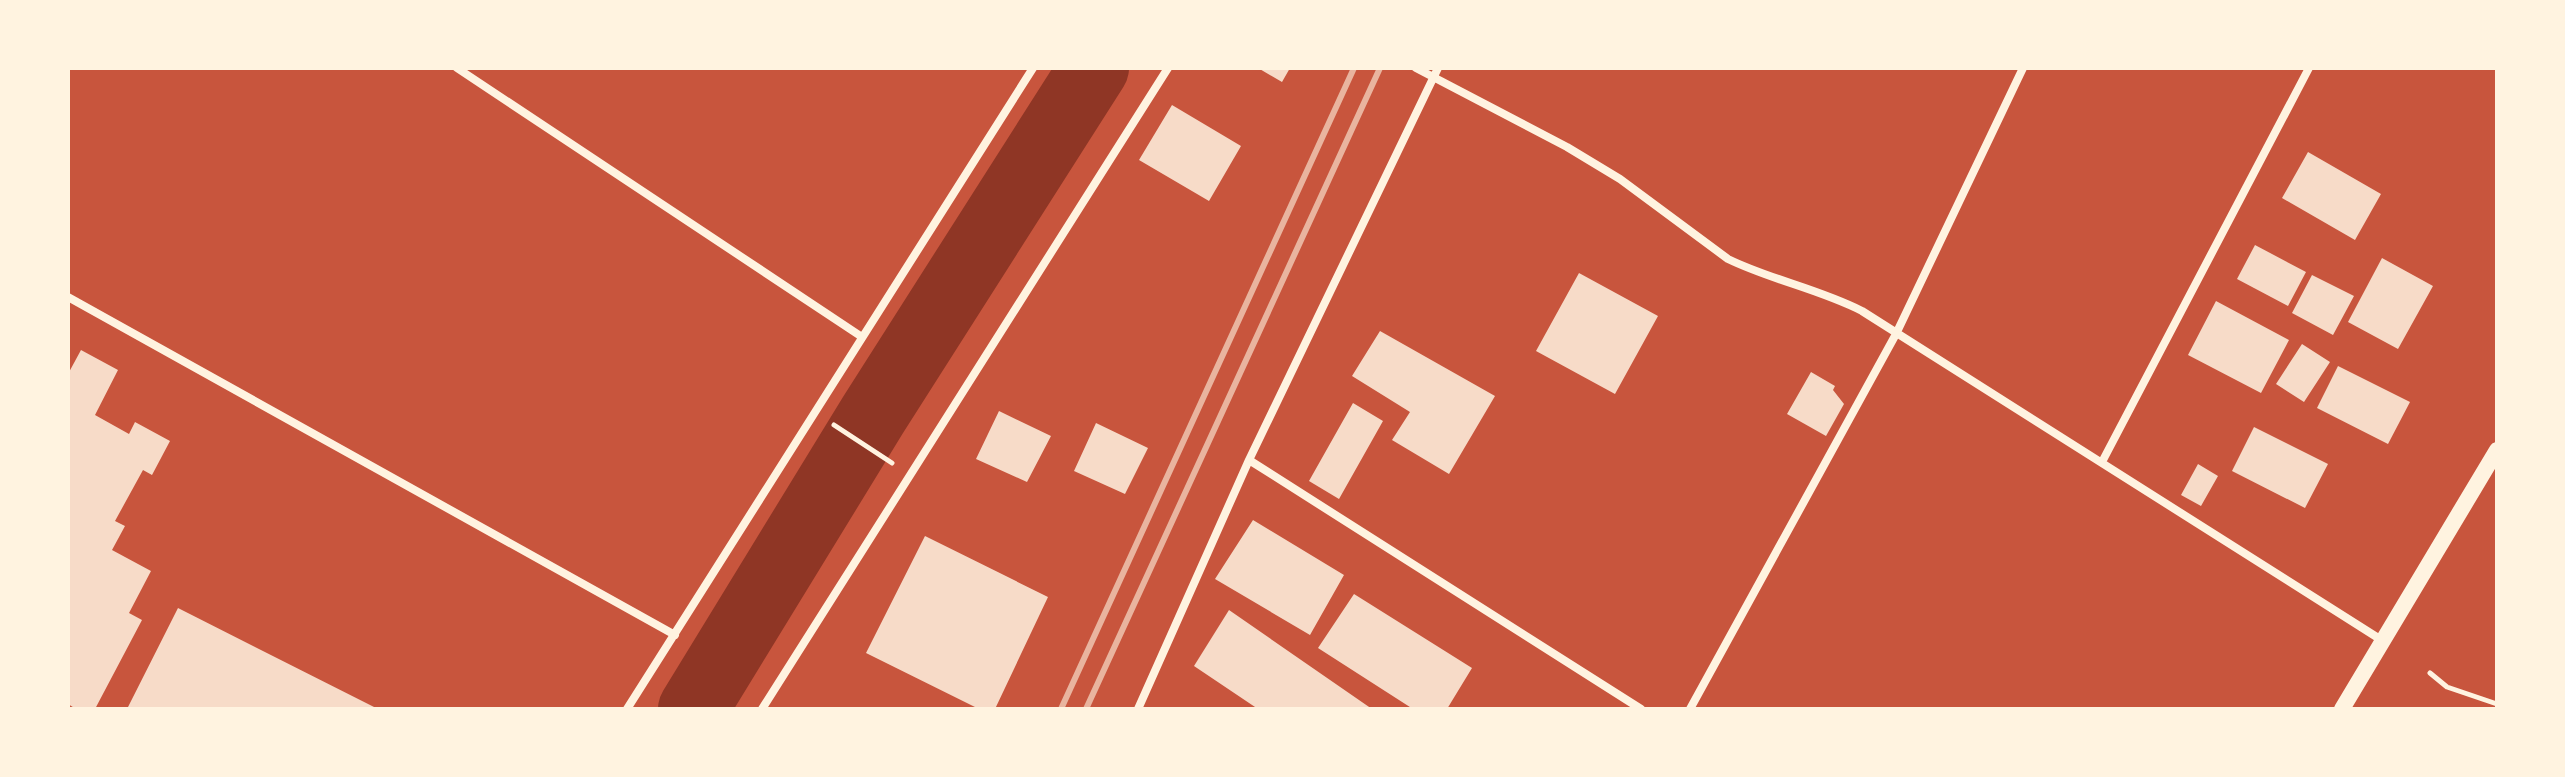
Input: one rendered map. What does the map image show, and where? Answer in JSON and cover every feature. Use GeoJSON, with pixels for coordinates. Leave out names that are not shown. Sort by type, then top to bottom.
{"type":"FeatureCollection","features":[{"type":"Feature","properties":{"kind":"main road"},"geometry":{"type":"LineString","coordinates":[[2342,709],[2497,450]]}},
{"type":"Feature","properties":{"kind":"street"},"geometry":{"type":"LineString","coordinates":[[457,68],[862,337]]}},
{"type":"Feature","properties":{"kind":"street"},"geometry":{"type":"LineString","coordinates":[[627,709],[1033,68]]}},
{"type":"Feature","properties":{"kind":"street"},"geometry":{"type":"LineString","coordinates":[[762,709],[1168,68]]}},
{"type":"Feature","properties":{"kind":"street"},"geometry":{"type":"LineString","coordinates":[[1416,68],[1436,72],[1620,179],[1728,259],[1837,298],[1862,311],[2384,642]]}},
{"type":"Feature","properties":{"kind":"street"},"geometry":{"type":"LineString","coordinates":[[1690,709],[1896,334],[2023,68]]}},
{"type":"Feature","properties":{"kind":"street"},"geometry":{"type":"LineString","coordinates":[[2102,462],[2309,68]]}},
{"type":"Feature","properties":{"kind":"street"},"geometry":{"type":"LineString","coordinates":[[1138,709],[1249,460],[1436,72]]}},
{"type":"Feature","properties":{"kind":"street"},"geometry":{"type":"LineString","coordinates":[[68,297],[675,635]]}},
{"type":"Feature","properties":{"kind":"street"},"geometry":{"type":"LineString","coordinates":[[1249,460],[1641,709]]}},
{"type":"Feature","properties":{"kind":"path"},"geometry":{"type":"LineString","coordinates":[[826,420],[897,466]]}},
{"type":"Feature","properties":{"kind":"path"},"geometry":{"type":"LineString","coordinates":[[2430,673],[2447,687],[2497,704]]}},
{"type":"Feature","properties":{"kind":"building"},"geometry":{"type":"Polygon","coordinates":[[[1258,68],[1290,68],[1282,82],[1258,68]]]}},
{"type":"Feature","properties":{"kind":"building"},"geometry":{"type":"Polygon","coordinates":[[[1172,105],[1241,146],[1209,201],[1139,160],[1172,105]]]}},
{"type":"Feature","properties":{"kind":"building"},"geometry":{"type":"Polygon","coordinates":[[[2308,152],[2381,194],[2355,240],[2282,198],[2308,152]]]}},
{"type":"Feature","properties":{"kind":"building"},"geometry":{"type":"Polygon","coordinates":[[[2255,245],[2306,272],[2288,306],[2237,279],[2255,245]]]}},
{"type":"Feature","properties":{"kind":"building"},"geometry":{"type":"Polygon","coordinates":[[[2382,258],[2433,286],[2398,349],[2348,322],[2382,258]]]}},
{"type":"Feature","properties":{"kind":"building"},"geometry":{"type":"Polygon","coordinates":[[[1579,273],[1658,316],[1615,394],[1536,351],[1579,273]]]}},
{"type":"Feature","properties":{"kind":"building"},"geometry":{"type":"Polygon","coordinates":[[[2312,275],[2354,296],[2333,335],[2292,313],[2312,275]]]}},
{"type":"Feature","properties":{"kind":"building"},"geometry":{"type":"Polygon","coordinates":[[[2216,301],[2289,340],[2261,393],[2188,355],[2216,301]]]}},
{"type":"Feature","properties":{"kind":"building"},"geometry":{"type":"Polygon","coordinates":[[[1380,331],[1495,396],[1449,474],[1392,440],[1410,412],[1352,376],[1380,331]]]}},
{"type":"Feature","properties":{"kind":"building"},"geometry":{"type":"Polygon","coordinates":[[[2302,344],[2330,362],[2304,402],[2276,384],[2302,344]]]}},
{"type":"Feature","properties":{"kind":"building"},"geometry":{"type":"Polygon","coordinates":[[[81,350],[118,370],[95,415],[129,434],[135,422],[170,441],[152,475],[143,470],[115,521],[125,526],[112,550],[151,571],[129,613],[142,620],[95,709],[76,709],[68,704],[68,374],[81,350]]]}},
{"type":"Feature","properties":{"kind":"building"},"geometry":{"type":"Polygon","coordinates":[[[2338,366],[2410,402],[2388,444],[2317,408],[2338,366]]]}},
{"type":"Feature","properties":{"kind":"building"},"geometry":{"type":"Polygon","coordinates":[[[1811,372],[1835,386],[1833,390],[1844,404],[1826,436],[1787,414],[1811,372]]]}},
{"type":"Feature","properties":{"kind":"building"},"geometry":{"type":"Polygon","coordinates":[[[1353,403],[1383,421],[1339,499],[1309,481],[1353,403]]]}},
{"type":"Feature","properties":{"kind":"building"},"geometry":{"type":"Polygon","coordinates":[[[999,411],[1051,436],[1027,482],[976,459],[999,411]]]}},
{"type":"Feature","properties":{"kind":"building"},"geometry":{"type":"Polygon","coordinates":[[[1096,423],[1148,448],[1125,494],[1074,471],[1096,423]]]}},
{"type":"Feature","properties":{"kind":"building"},"geometry":{"type":"Polygon","coordinates":[[[2254,427],[2328,464],[2305,508],[2232,471],[2254,427]]]}},
{"type":"Feature","properties":{"kind":"building"},"geometry":{"type":"Polygon","coordinates":[[[2198,464],[2218,476],[2201,506],[2181,495],[2198,464]]]}},
{"type":"Feature","properties":{"kind":"building"},"geometry":{"type":"Polygon","coordinates":[[[1253,520],[1344,575],[1310,635],[1215,579],[1253,520]]]}},
{"type":"Feature","properties":{"kind":"building"},"geometry":{"type":"Polygon","coordinates":[[[925,536],[1048,597],[995,709],[979,709],[866,653],[925,536]]]}},
{"type":"Feature","properties":{"kind":"building"},"geometry":{"type":"Polygon","coordinates":[[[1354,594],[1472,668],[1447,709],[1413,709],[1318,648],[1354,594]]]}},
{"type":"Feature","properties":{"kind":"building"},"geometry":{"type":"Polygon","coordinates":[[[178,608],[378,709],[127,709],[178,608]]]}},
{"type":"Feature","properties":{"kind":"building"},"geometry":{"type":"Polygon","coordinates":[[[1229,610],[1372,709],[1258,709],[1194,666],[1229,610]]]}},
{"type":"Feature","properties":{"kind":"waterway"},"geometry":{"type":"LineString","coordinates":[[693,709],[873,415],[1094,68]]}},
{"type":"Feature","properties":{"kind":"railway"},"geometry":{"type":"LineString","coordinates":[[1061,709],[1354,68]]}},
{"type":"Feature","properties":{"kind":"railway"},"geometry":{"type":"LineString","coordinates":[[1086,709],[1380,68]]}}]}
